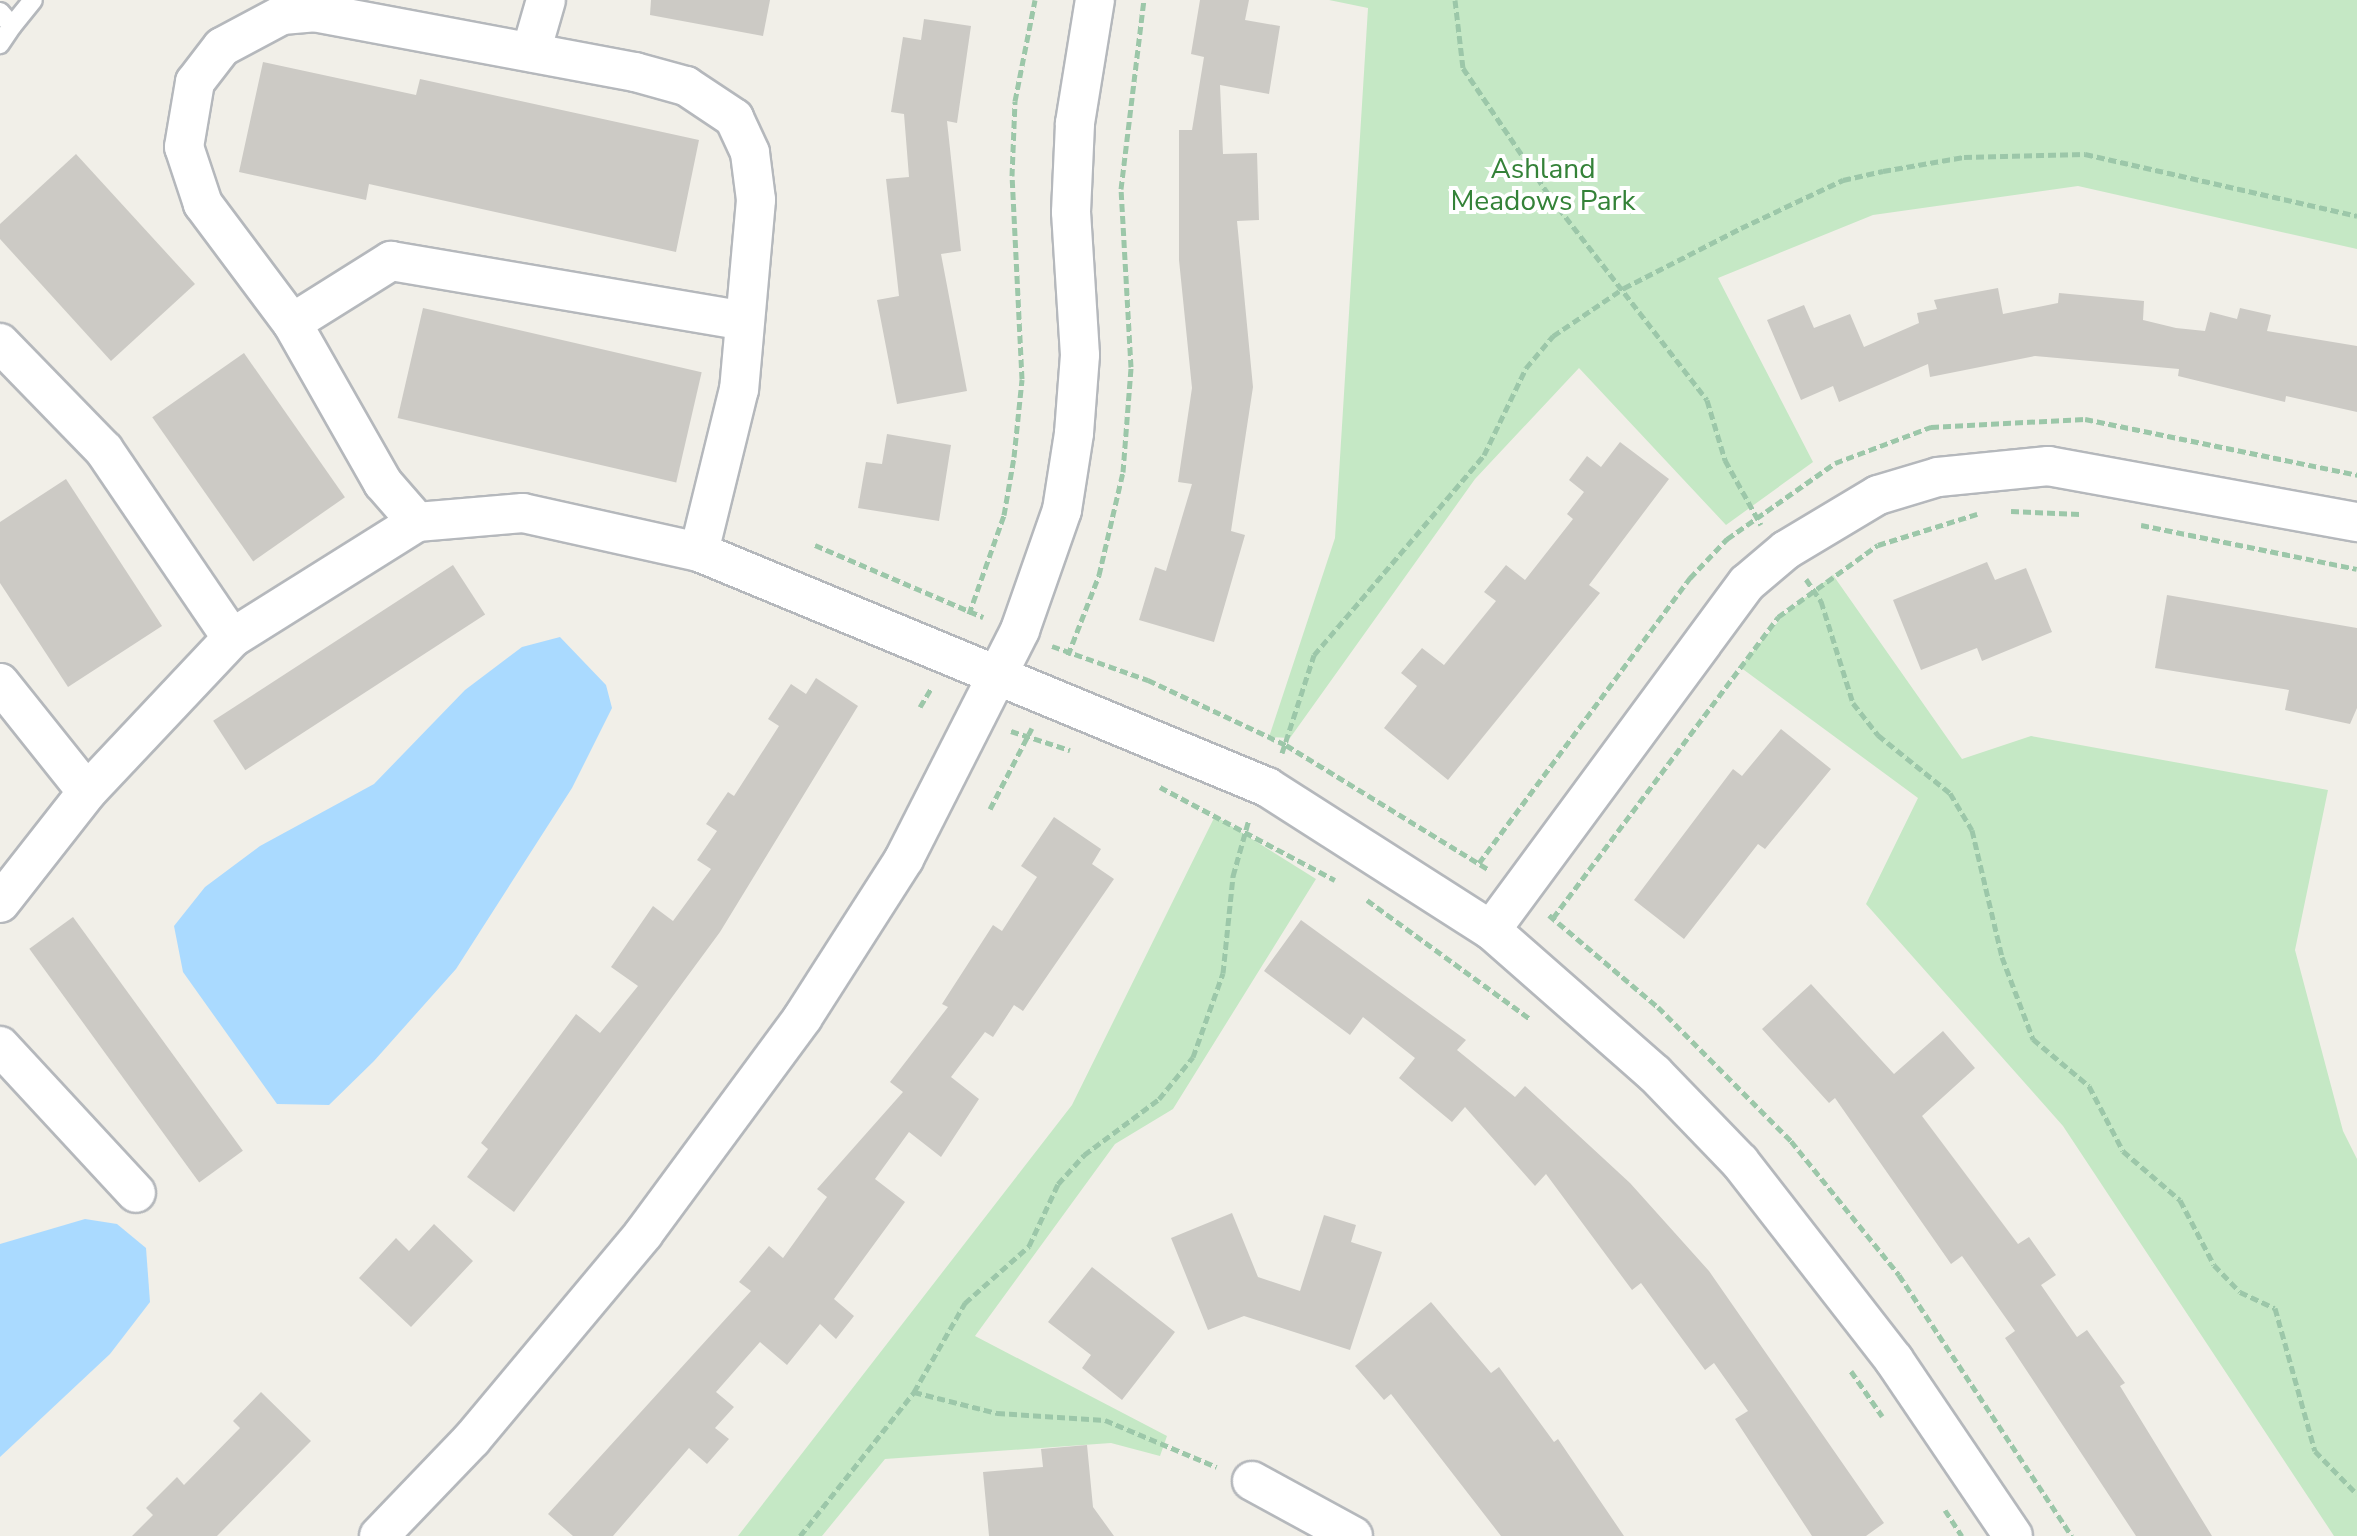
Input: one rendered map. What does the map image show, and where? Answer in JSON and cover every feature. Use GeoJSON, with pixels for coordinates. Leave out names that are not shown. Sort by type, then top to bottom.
{"type":"FeatureCollection","features":[{"type":"Feature","properties":{"kind":"street"},"geometry":{"type":"LineString","coordinates":[[531,52],[546,0]]}},
{"type":"Feature","properties":{"kind":"street"},"geometry":{"type":"LineString","coordinates":[[379,1536],[528,1374],[709,1149],[904,859],[999,671],[1038,587],[1062,510],[1074,433],[1080,355],[1071,212],[1075,123],[1095,0]]}},
{"type":"Feature","properties":{"kind":"street"},"geometry":{"type":"LineString","coordinates":[[417,522],[383,483],[292,323],[203,204],[184,147],[195,82],[222,47],[282,15],[314,12],[531,52],[686,86],[734,118],[750,153],[756,200],[724,474],[699,552]]}},
{"type":"Feature","properties":{"kind":"street"},"geometry":{"type":"LineString","coordinates":[[292,323],[391,261],[744,321]]}},
{"type":"Feature","properties":{"kind":"street"},"geometry":{"type":"LineString","coordinates":[[0,343],[104,450],[232,638]]}},
{"type":"Feature","properties":{"kind":"street"},"geometry":{"type":"LineString","coordinates":[[1491,930],[1747,583],[1786,550],[1878,495],[1938,477],[2048,466],[2357,522]]}},
{"type":"Feature","properties":{"kind":"street"},"geometry":{"type":"LineString","coordinates":[[0,903],[87,792],[232,638],[417,522],[523,513],[699,552],[999,671],[1267,787],[1491,930],[1644,1064],[1740,1162],[1894,1360],[2013,1536]]}},
{"type":"Feature","properties":{"kind":"street"},"geometry":{"type":"LineString","coordinates":[[0,683],[87,792]]}},
{"type":"Feature","properties":{"kind":"street"},"geometry":{"type":"LineString","coordinates":[[0,1046],[136,1193]]}},
{"type":"Feature","properties":{"kind":"street"},"geometry":{"type":"LineString","coordinates":[[1252,1481],[1353,1536]]}},
{"type":"Feature","properties":{"kind":"lane"},"geometry":{"type":"LineString","coordinates":[[0,44],[6,19],[33,0]]}},
{"type":"Feature","properties":{"kind":"path"},"geometry":{"type":"LineString","coordinates":[[920,707],[991,559],[1014,457],[1022,379],[1013,161],[1035,0]]}},
{"type":"Feature","properties":{"kind":"path"},"geometry":{"type":"LineString","coordinates":[[1455,0],[1463,68],[1551,198],[1624,288],[1707,400],[1756,519],[1786,550],[1813,590],[1853,703],[1878,735],[1950,793],[1972,830],[2005,969],[2033,1039],[2089,1086],[2123,1151],[2180,1200],[2214,1265],[2240,1292],[2275,1308],[2315,1451],[2357,1494]]}},
{"type":"Feature","properties":{"kind":"path"},"geometry":{"type":"LineString","coordinates":[[800,1536],[914,1392],[965,1303],[1029,1246],[1058,1184],[1084,1155],[1159,1099],[1193,1057],[1223,973],[1244,828],[1267,787],[1314,655],[1484,455],[1526,368],[1553,336],[1624,288],[1843,180],[1964,157],[2085,154],[2357,216]]}},
{"type":"Feature","properties":{"kind":"path"},"geometry":{"type":"LineString","coordinates":[[1996,512],[2090,515]]}},
{"type":"Feature","properties":{"kind":"path"},"geometry":{"type":"LineString","coordinates":[[1553,918],[1761,638],[1813,590],[1903,533],[1982,513]]}},
{"type":"Feature","properties":{"kind":"path"},"geometry":{"type":"LineString","coordinates":[[2127,522],[2357,569]]}},
{"type":"Feature","properties":{"kind":"path"},"geometry":{"type":"LineString","coordinates":[[930,690],[977,715],[1084,753]]}},
{"type":"Feature","properties":{"kind":"path"},"geometry":{"type":"LineString","coordinates":[[1154,784],[1244,828],[1347,887]]}},
{"type":"Feature","properties":{"kind":"path"},"geometry":{"type":"LineString","coordinates":[[1360,895],[1544,1030]]}},
{"type":"Feature","properties":{"kind":"path"},"geometry":{"type":"LineString","coordinates":[[1840,1356],[1892,1430]]}},
{"type":"Feature","properties":{"kind":"path"},"geometry":{"type":"LineString","coordinates":[[914,1392],[997,1413],[1105,1420],[1252,1481]]}},
{"type":"Feature","properties":{"kind":"path"},"geometry":{"type":"LineString","coordinates":[[1940,1502],[1962,1536]]}},
{"type":"Feature","properties":{"kind":"green space","name":"Ashland Meadows Park"},"geometry":{"type":"Polygon","coordinates":[[[1329,0],[2357,0],[2357,249],[2078,186],[1873,215],[1718,278],[1813,462],[1726,525],[1579,368],[1475,479],[1290,738],[1269,737],[1335,538],[1368,8],[1329,0]]]}},
{"type":"Feature","properties":{"kind":"green space"},"geometry":{"type":"Polygon","coordinates":[[[1833,575],[1962,759],[2031,736],[2328,790],[2295,950],[2343,1131],[2357,1159],[2357,1536],[2334,1536],[2063,1126],[1866,904],[1918,798],[1740,667],[1783,616],[1833,575]]]}},
{"type":"Feature","properties":{"kind":"green space"},"geometry":{"type":"Polygon","coordinates":[[[1215,816],[1316,879],[1173,1109],[1115,1144],[975,1336],[1167,1436],[1160,1456],[1111,1443],[885,1459],[822,1536],[738,1536],[1072,1105],[1215,816]]]}},
{"type":"Feature","properties":{"kind":"water"},"geometry":{"type":"Polygon","coordinates":[[[560,637],[606,685],[612,708],[572,788],[456,969],[374,1061],[329,1105],[277,1104],[183,972],[174,926],[205,887],[260,846],[374,784],[465,690],[522,647],[560,637]]]}},
{"type":"Feature","properties":{"kind":"water"},"geometry":{"type":"Polygon","coordinates":[[[85,1219],[117,1224],[146,1248],[150,1302],[110,1354],[0,1457],[0,1244],[85,1219]]]}},
{"type":"Feature","properties":{"kind":"building"},"geometry":{"type":"Polygon","coordinates":[[[651,0],[770,0],[763,36],[650,15],[651,0]]]}},
{"type":"Feature","properties":{"kind":"building"},"geometry":{"type":"Polygon","coordinates":[[[1200,0],[1249,0],[1245,20],[1280,26],[1269,94],[1220,85],[1223,154],[1257,153],[1259,220],[1237,221],[1253,387],[1231,531],[1245,535],[1214,642],[1139,620],[1155,567],[1166,571],[1192,484],[1178,482],[1192,388],[1179,260],[1179,130],[1192,130],[1204,57],[1191,54],[1200,0]]]}},
{"type":"Feature","properties":{"kind":"building"},"geometry":{"type":"Polygon","coordinates":[[[924,19],[971,26],[957,123],[947,121],[961,251],[941,254],[967,391],[897,404],[877,300],[899,296],[886,179],[909,177],[904,114],[891,112],[903,37],[921,40],[924,19]]]}},
{"type":"Feature","properties":{"kind":"building"},"geometry":{"type":"Polygon","coordinates":[[[263,62],[416,95],[420,79],[699,140],[676,252],[369,184],[366,200],[239,172],[263,62]]]}},
{"type":"Feature","properties":{"kind":"building"},"geometry":{"type":"Polygon","coordinates":[[[76,154],[195,284],[111,361],[0,239],[0,224],[76,154]]]}},
{"type":"Feature","properties":{"kind":"building"},"geometry":{"type":"Polygon","coordinates":[[[1998,288],[2003,314],[2058,303],[2059,293],[2144,301],[2143,320],[2176,328],[2205,331],[2210,312],[2237,319],[2240,308],[2271,315],[2267,331],[2357,346],[2357,412],[2286,396],[2285,402],[2178,376],[2179,369],[2035,356],[1930,377],[1928,364],[1839,402],[1833,386],[1801,400],[1767,320],[1804,305],[1814,328],[1850,314],[1864,347],[1919,323],[1917,313],[1937,309],[1934,300],[1998,288]]]}},
{"type":"Feature","properties":{"kind":"building"},"geometry":{"type":"Polygon","coordinates":[[[423,308],[702,372],[676,482],[398,418],[423,308]]]}},
{"type":"Feature","properties":{"kind":"building"},"geometry":{"type":"Polygon","coordinates":[[[244,353],[345,497],[253,561],[152,417],[244,353]]]}},
{"type":"Feature","properties":{"kind":"building"},"geometry":{"type":"Polygon","coordinates":[[[887,434],[951,445],[939,521],[858,508],[866,462],[882,464],[887,434]]]}},
{"type":"Feature","properties":{"kind":"building"},"geometry":{"type":"Polygon","coordinates":[[[1620,442],[1669,479],[1589,585],[1600,593],[1448,780],[1384,728],[1417,686],[1401,673],[1422,648],[1444,665],[1496,601],[1484,592],[1506,565],[1525,580],[1573,519],[1567,514],[1584,492],[1569,480],[1587,456],[1601,467],[1620,442]]]}},
{"type":"Feature","properties":{"kind":"building"},"geometry":{"type":"Polygon","coordinates":[[[66,479],[162,626],[68,687],[0,583],[0,522],[66,479]]]}},
{"type":"Feature","properties":{"kind":"building"},"geometry":{"type":"Polygon","coordinates":[[[1987,562],[1995,580],[2026,568],[2052,632],[1982,661],[1977,648],[1921,670],[1893,600],[1987,562]]]}},
{"type":"Feature","properties":{"kind":"building"},"geometry":{"type":"Polygon","coordinates":[[[453,565],[485,614],[245,770],[213,721],[453,565]]]}},
{"type":"Feature","properties":{"kind":"building"},"geometry":{"type":"Polygon","coordinates":[[[2167,595],[2357,628],[2357,708],[2350,724],[2285,710],[2289,690],[2155,668],[2167,595]]]}},
{"type":"Feature","properties":{"kind":"building"},"geometry":{"type":"Polygon","coordinates":[[[816,678],[858,706],[720,932],[514,1212],[467,1177],[488,1149],[481,1143],[576,1014],[600,1033],[638,986],[611,967],[653,906],[673,921],[711,869],[697,860],[717,831],[706,824],[728,792],[734,796],[779,726],[768,719],[791,684],[806,694],[816,678]]]}},
{"type":"Feature","properties":{"kind":"building"},"geometry":{"type":"Polygon","coordinates":[[[1781,729],[1831,769],[1765,849],[1758,844],[1684,939],[1634,900],[1733,769],[1742,776],[1781,729]]]}},
{"type":"Feature","properties":{"kind":"building"},"geometry":{"type":"Polygon","coordinates":[[[1054,817],[1101,849],[1092,864],[1114,879],[1023,1011],[1014,1005],[993,1037],[985,1032],[951,1077],[979,1099],[941,1157],[909,1132],[875,1179],[905,1202],[834,1299],[854,1316],[836,1339],[820,1324],[787,1365],[760,1342],[716,1392],[734,1407],[715,1428],[729,1439],[707,1464],[689,1448],[613,1536],[573,1536],[548,1514],[751,1291],[739,1282],[769,1246],[783,1258],[827,1197],[817,1189],[903,1092],[890,1082],[948,1007],[942,1004],[993,925],[1002,931],[1037,877],[1021,866],[1054,817]]]}},
{"type":"Feature","properties":{"kind":"building"},"geometry":{"type":"Polygon","coordinates":[[[73,917],[243,1151],[199,1183],[29,949],[73,917]]]}},
{"type":"Feature","properties":{"kind":"building"},"geometry":{"type":"Polygon","coordinates":[[[1301,920],[1466,1040],[1457,1050],[1515,1097],[1525,1086],[1630,1183],[1709,1271],[1884,1523],[1866,1536],[1812,1536],[1735,1419],[1748,1411],[1714,1363],[1705,1370],[1641,1283],[1632,1290],[1546,1174],[1535,1186],[1465,1107],[1452,1122],[1399,1078],[1415,1058],[1363,1017],[1350,1035],[1264,971],[1301,920]]]}},
{"type":"Feature","properties":{"kind":"building"},"geometry":{"type":"Polygon","coordinates":[[[1811,984],[1894,1074],[1943,1031],[1975,1068],[1922,1116],[2018,1244],[2029,1237],[2056,1275],[2041,1285],[2077,1337],[2087,1330],[2125,1383],[2120,1386],[2212,1536],[2136,1536],[2005,1338],[2015,1331],[1962,1256],[1951,1264],[1835,1098],[1829,1103],[1762,1029],[1811,984]]]}},
{"type":"Feature","properties":{"kind":"building"},"geometry":{"type":"Polygon","coordinates":[[[1232,1213],[1258,1277],[1300,1291],[1324,1215],[1356,1225],[1351,1242],[1382,1252],[1350,1350],[1244,1316],[1208,1330],[1171,1238],[1232,1213]]]}},
{"type":"Feature","properties":{"kind":"building"},"geometry":{"type":"Polygon","coordinates":[[[434,1224],[473,1261],[411,1327],[359,1278],[396,1238],[409,1251],[434,1224]]]}},
{"type":"Feature","properties":{"kind":"building"},"geometry":{"type":"Polygon","coordinates":[[[1092,1267],[1175,1332],[1122,1400],[1082,1368],[1091,1355],[1048,1322],[1092,1267]]]}},
{"type":"Feature","properties":{"kind":"building"},"geometry":{"type":"Polygon","coordinates":[[[1431,1302],[1491,1373],[1499,1367],[1554,1442],[1558,1439],[1624,1536],[1501,1536],[1391,1394],[1384,1400],[1355,1366],[1431,1302]]]}},
{"type":"Feature","properties":{"kind":"building"},"geometry":{"type":"Polygon","coordinates":[[[261,1392],[311,1441],[217,1536],[132,1536],[153,1515],[146,1508],[177,1477],[184,1485],[240,1428],[233,1421],[261,1392]]]}},
{"type":"Feature","properties":{"kind":"building"},"geometry":{"type":"Polygon","coordinates":[[[1087,1445],[1093,1507],[1114,1536],[989,1536],[983,1472],[1043,1467],[1041,1449],[1087,1445]]]}}]}
